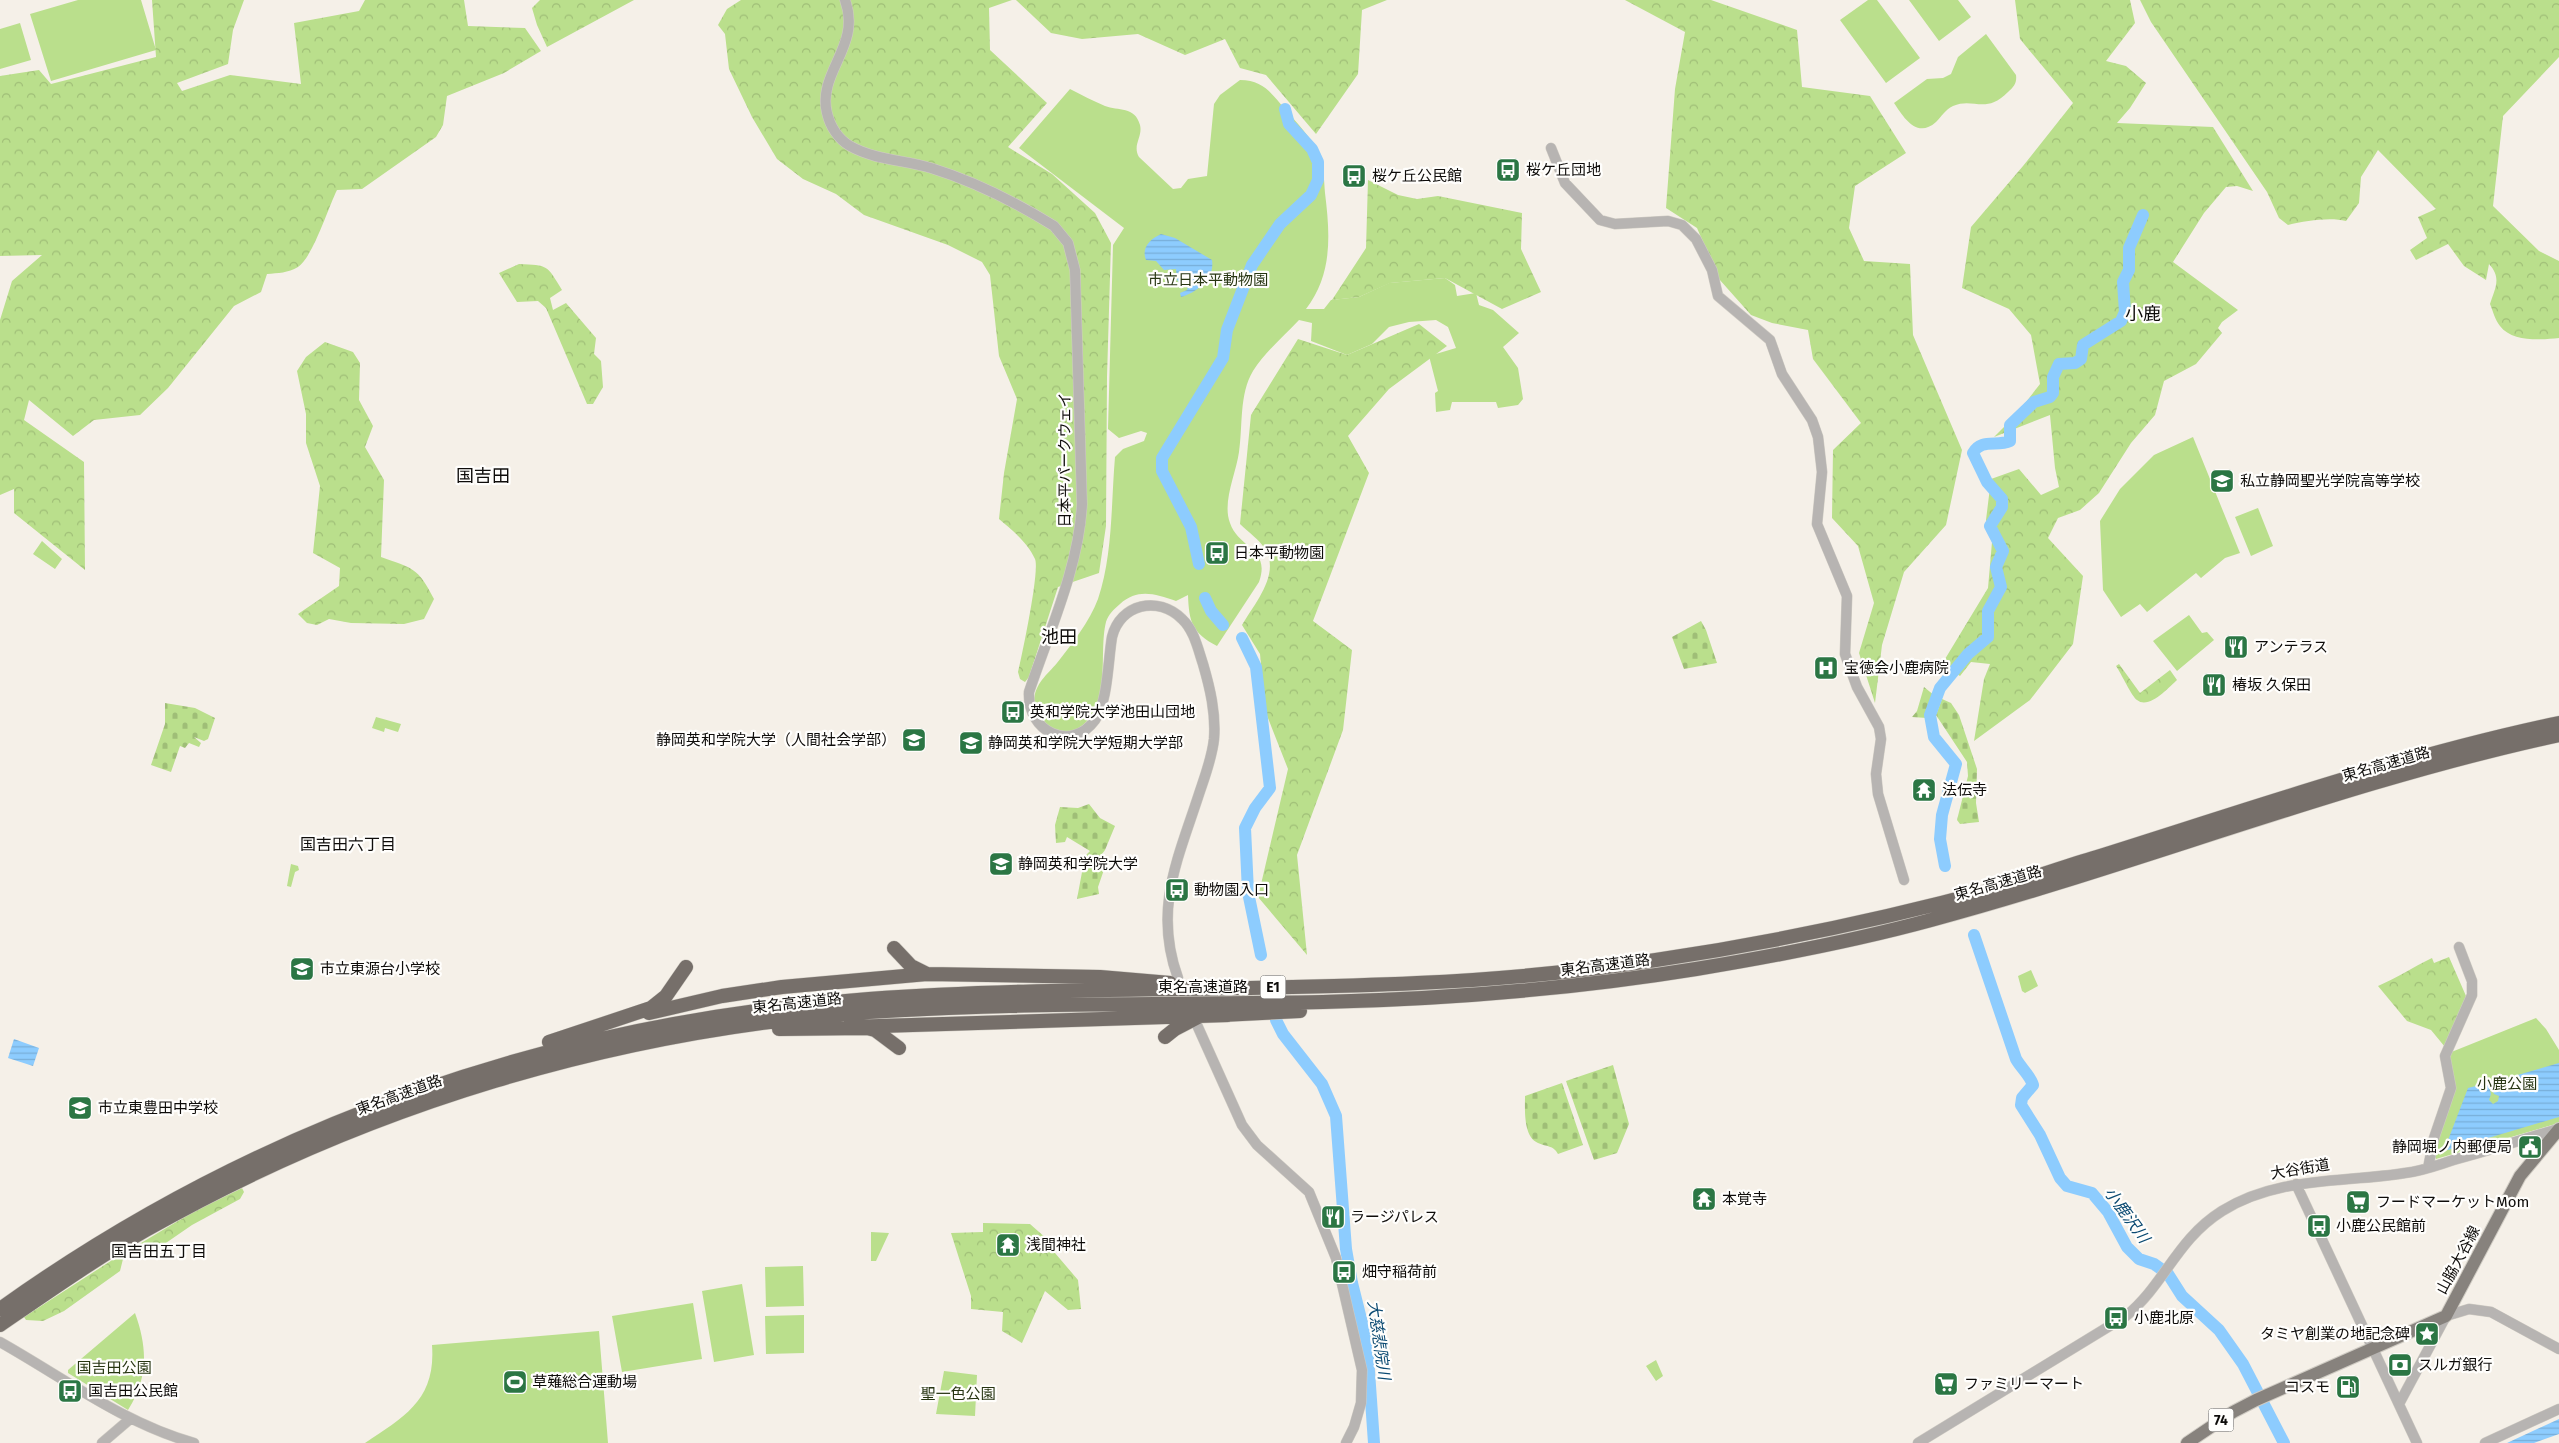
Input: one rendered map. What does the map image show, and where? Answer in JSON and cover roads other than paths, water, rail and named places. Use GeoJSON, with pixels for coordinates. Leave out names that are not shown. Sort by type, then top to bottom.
{"type":"FeatureCollection","features":[{"type":"Feature","properties":{"kind":"highway","name":"東名高速道路"},"geometry":{"type":"LineString","coordinates":[[0,1325],[20,1303],[97,1243],[174,1199],[263,1154],[358,1112],[449,1081],[554,1049],[729,1014],[866,999],[945,994],[1419,983],[1530,975],[1646,962],[1784,939],[2000,888],[2354,777],[2559,723]]}},
{"type":"Feature","properties":{"kind":"highway","name":"東名高速道路"},"geometry":{"type":"LineString","coordinates":[[0,1309],[20,1303],[223,1189],[332,1138],[398,1112],[488,1082],[564,1061],[668,1038],[731,1027],[868,1012],[1051,1004],[1321,1002],[1453,996],[1576,986],[1680,972],[1774,955],[1887,931],[2077,877],[2348,792],[2515,745],[2559,735]]}},
{"type":"Feature","properties":{"kind":"highway"},"geometry":{"type":"LineString","coordinates":[[894,948],[911,966],[927,974]]}},
{"type":"Feature","properties":{"kind":"highway"},"geometry":{"type":"LineString","coordinates":[[358,1112],[506,1055],[644,1011],[659,1003],[674,988],[686,967]]}},
{"type":"Feature","properties":{"kind":"highway"},"geometry":{"type":"LineString","coordinates":[[600,1025],[722,996],[782,987],[927,974],[1100,977],[1147,980],[1205,989]]}},
{"type":"Feature","properties":{"kind":"highway"},"geometry":{"type":"LineString","coordinates":[[1165,1037],[1197,1017],[1453,996]]}},
{"type":"Feature","properties":{"kind":"highway"},"geometry":{"type":"LineString","coordinates":[[668,1038],[747,1031],[1229,1015]]}},
{"type":"Feature","properties":{"kind":"highway"},"geometry":{"type":"LineString","coordinates":[[848,1027],[875,1030],[899,1048]]}},
{"type":"Feature","properties":{"kind":"main road","name":"山脇大谷線"},"geometry":{"type":"LineString","coordinates":[[2187,1443],[2232,1412],[2446,1316],[2520,1176],[2558,1129]]}},
{"type":"Feature","properties":{"kind":"street","name":"日本平パークウェイ"},"geometry":{"type":"LineString","coordinates":[[845,0],[850,25],[827,87],[826,102],[831,124],[842,140],[870,155],[942,172],[998,197],[1054,226],[1062,234],[1072,251],[1077,299],[1081,527],[1077,549],[1029,692],[1029,706],[1036,722],[1049,732],[1062,736],[1076,734],[1090,725],[1099,713],[1114,628],[1121,617],[1140,606],[1160,605],[1177,614],[1190,629],[1210,690],[1214,737],[1206,773],[1168,893],[1167,941],[1178,978]]}},
{"type":"Feature","properties":{"kind":"street"},"geometry":{"type":"LineString","coordinates":[[1551,148],[1565,182],[1600,220],[1615,224],[1668,220],[1682,225],[1696,239],[1712,270],[1718,296],[1770,340],[1782,374],[1812,420],[1818,437],[1822,472],[1817,524],[1847,596],[1845,654],[1856,687],[1879,726],[1881,739],[1876,774],[1877,789],[1904,880]]}},
{"type":"Feature","properties":{"kind":"street"},"geometry":{"type":"LineString","coordinates":[[2428,1168],[2434,1138],[2451,1088],[2444,1056],[2472,995],[2472,981],[2459,947]]}},
{"type":"Feature","properties":{"kind":"street"},"geometry":{"type":"LineString","coordinates":[[1197,1025],[1242,1125],[1262,1150],[1309,1192],[1336,1258],[1362,1370],[1361,1403],[1354,1426],[1346,1443]]}},
{"type":"Feature","properties":{"kind":"street","name":"大谷街道"},"geometry":{"type":"LineString","coordinates":[[1918,1443],[2126,1316],[2141,1304],[2186,1241],[2222,1211],[2249,1196],[2296,1184],[2405,1173],[2428,1168],[2558,1129]]}},
{"type":"Feature","properties":{"kind":"street"},"geometry":{"type":"LineString","coordinates":[[2296,1184],[2417,1443]]}},
{"type":"Feature","properties":{"kind":"street"},"geometry":{"type":"LineString","coordinates":[[2399,1404],[2446,1316],[2468,1309],[2492,1312],[2559,1349]]}},
{"type":"Feature","properties":{"kind":"street"},"geometry":{"type":"LineString","coordinates":[[0,1342],[130,1419],[168,1436],[194,1443]]}},
{"type":"Feature","properties":{"kind":"street"},"geometry":{"type":"LineString","coordinates":[[2485,1443],[2559,1409]]}},
{"type":"Feature","properties":{"kind":"street"},"geometry":{"type":"LineString","coordinates":[[102,1443],[130,1419]]}},
{"type":"Feature","properties":{"kind":"water"},"geometry":{"type":"Polygon","coordinates":[[[1161,234],[1175,238],[1212,260],[1211,273],[1208,279],[1199,288],[1187,295],[1181,297],[1180,293],[1187,290],[1188,286],[1180,284],[1177,280],[1176,269],[1164,270],[1156,261],[1146,260],[1145,252],[1148,244],[1153,238],[1161,234]]]}},
{"type":"Feature","properties":{"kind":"water"},"geometry":{"type":"Polygon","coordinates":[[[14,1039],[39,1048],[33,1066],[8,1058],[14,1039]]]}},
{"type":"Feature","properties":{"kind":"water"},"geometry":{"type":"Polygon","coordinates":[[[2559,1063],[2559,1117],[2448,1150],[2445,1148],[2468,1088],[2488,1083],[2491,1094],[2489,1100],[2493,1104],[2498,1101],[2499,1096],[2494,1094],[2490,1083],[2559,1063]]]}},
{"type":"Feature","properties":{"kind":"water"},"geometry":{"type":"Polygon","coordinates":[[[2559,1419],[2559,1434],[2534,1443],[2507,1443],[2559,1419]]]}},
{"type":"Feature","properties":{"kind":"waterway"},"geometry":{"type":"LineString","coordinates":[[1199,564],[1191,527],[1162,471],[1162,458],[1223,358],[1227,330],[1252,265],[1280,224],[1311,195],[1318,180],[1318,162],[1312,149],[1289,124],[1285,109]]}},
{"type":"Feature","properties":{"kind":"waterway","name":"小鹿沢川"},"geometry":{"type":"LineString","coordinates":[[1945,866],[1940,839],[1942,815],[1956,764],[1934,737],[1930,715],[1940,688],[1968,654],[1988,637],[1988,611],[2001,587],[1996,567],[2003,551],[1990,526],[2002,507],[2002,499],[1987,482],[1973,453],[1976,448],[1985,444],[2010,441],[2010,425],[2034,402],[2050,397],[2053,393],[2053,377],[2059,364],[2075,363],[2081,359],[2083,345],[2121,321],[2125,312],[2123,282],[2129,270],[2129,248],[2143,215]]}},
{"type":"Feature","properties":{"kind":"waterway"},"geometry":{"type":"LineString","coordinates":[[1205,598],[1211,611],[1223,625]]}},
{"type":"Feature","properties":{"kind":"waterway"},"geometry":{"type":"LineString","coordinates":[[1242,638],[1256,667],[1270,788],[1255,808],[1245,828],[1248,892],[1261,955]]}},
{"type":"Feature","properties":{"kind":"waterway","name":"小鹿沢川"},"geometry":{"type":"LineString","coordinates":[[1974,935],[2016,1059],[2033,1085],[2022,1098],[2021,1105],[2040,1135],[2060,1178],[2067,1186],[2092,1193],[2108,1212],[2127,1247],[2139,1259],[2154,1264],[2168,1274],[2182,1296],[2219,1330],[2243,1364],[2284,1443]]}},
{"type":"Feature","properties":{"kind":"waterway","name":"大慈悲院川"},"geometry":{"type":"LineString","coordinates":[[1276,1020],[1283,1034],[1322,1084],[1336,1116],[1346,1249],[1352,1283],[1367,1343],[1374,1443]]}},
{"type":"Feature","properties":{"kind":"place","name":"桜ケ丘団地"},"geometry":{"type":"Point","coordinates":[1508,170]}},
{"type":"Feature","properties":{"kind":"place","name":"桜ケ丘公民館"},"geometry":{"type":"Point","coordinates":[1354,176]}},
{"type":"Feature","properties":{"kind":"place","name":"私立静岡聖光学院高等学校"},"geometry":{"type":"Point","coordinates":[2222,481]}},
{"type":"Feature","properties":{"kind":"place","name":"日本平動物園"},"geometry":{"type":"Point","coordinates":[1217,553]}},
{"type":"Feature","properties":{"kind":"place","name":"アンテラス"},"geometry":{"type":"Point","coordinates":[2236,647]}},
{"type":"Feature","properties":{"kind":"place","name":"宝徳会小鹿病院"},"geometry":{"type":"Point","coordinates":[1826,668]}},
{"type":"Feature","properties":{"kind":"place","name":"椿坂 久保田"},"geometry":{"type":"Point","coordinates":[2214,685]}},
{"type":"Feature","properties":{"kind":"place","name":"英和学院大学池田山団地"},"geometry":{"type":"Point","coordinates":[1013,712]}},
{"type":"Feature","properties":{"kind":"place","name":"静岡英和学院大学（人間社会学部）"},"geometry":{"type":"Point","coordinates":[914,740]}},
{"type":"Feature","properties":{"kind":"place","name":"静岡英和学院大学短期大学部"},"geometry":{"type":"Point","coordinates":[971,743]}},
{"type":"Feature","properties":{"kind":"place","name":"法伝寺"},"geometry":{"type":"Point","coordinates":[1924,790]}},
{"type":"Feature","properties":{"kind":"place","name":"静岡英和学院大学"},"geometry":{"type":"Point","coordinates":[1001,864]}},
{"type":"Feature","properties":{"kind":"place","name":"動物園入口"},"geometry":{"type":"Point","coordinates":[1177,890]}},
{"type":"Feature","properties":{"kind":"place","name":"市立東源台小学校"},"geometry":{"type":"Point","coordinates":[302,969]}},
{"type":"Feature","properties":{"kind":"place","name":"市立東豊田中学校"},"geometry":{"type":"Point","coordinates":[80,1108]}},
{"type":"Feature","properties":{"kind":"place","name":"静岡堀ノ内郵便局"},"geometry":{"type":"Point","coordinates":[2530,1147]}},
{"type":"Feature","properties":{"kind":"place","name":"本覚寺"},"geometry":{"type":"Point","coordinates":[1704,1199]}},
{"type":"Feature","properties":{"kind":"place","name":"フードマーケットMom"},"geometry":{"type":"Point","coordinates":[2358,1202]}},
{"type":"Feature","properties":{"kind":"place","name":"ラージパレス"},"geometry":{"type":"Point","coordinates":[1333,1217]}},
{"type":"Feature","properties":{"kind":"place","name":"小鹿公民館前"},"geometry":{"type":"Point","coordinates":[2319,1226]}},
{"type":"Feature","properties":{"kind":"place","name":"浅間神社"},"geometry":{"type":"Point","coordinates":[1008,1245]}},
{"type":"Feature","properties":{"kind":"place","name":"畑守稲荷前"},"geometry":{"type":"Point","coordinates":[1344,1272]}},
{"type":"Feature","properties":{"kind":"place","name":"小鹿北原"},"geometry":{"type":"Point","coordinates":[2116,1318]}},
{"type":"Feature","properties":{"kind":"place","name":"タミヤ創業の地記念碑"},"geometry":{"type":"Point","coordinates":[2427,1334]}},
{"type":"Feature","properties":{"kind":"place","name":"スルガ銀行"},"geometry":{"type":"Point","coordinates":[2400,1365]}},
{"type":"Feature","properties":{"kind":"place","name":"草薙総合運動場"},"geometry":{"type":"Point","coordinates":[515,1382]}},
{"type":"Feature","properties":{"kind":"place","name":"ファミリーマート"},"geometry":{"type":"Point","coordinates":[1946,1384]}},
{"type":"Feature","properties":{"kind":"place","name":"コスモ"},"geometry":{"type":"Point","coordinates":[2348,1387]}},
{"type":"Feature","properties":{"kind":"place","name":"国吉田公民館"},"geometry":{"type":"Point","coordinates":[70,1391]}},
{"type":"Feature","properties":{"kind":"district","name":"小鹿"},"geometry":{"type":"Point","coordinates":[2143,314]}},
{"type":"Feature","properties":{"kind":"district","name":"国吉田"},"geometry":{"type":"Point","coordinates":[483,476]}},
{"type":"Feature","properties":{"kind":"district","name":"池田"},"geometry":{"type":"Point","coordinates":[1059,637]}},
{"type":"Feature","properties":{"kind":"district","name":"国吉田六丁目"},"geometry":{"type":"Point","coordinates":[348,844]}},
{"type":"Feature","properties":{"kind":"district","name":"国吉田五丁目"},"geometry":{"type":"Point","coordinates":[159,1251]}},
{"type":"Feature","properties":{"kind":"park label","name":"市立日本平動物園"},"geometry":{"type":"Point","coordinates":[1208,280]}},
{"type":"Feature","properties":{"kind":"park label","name":"小鹿公園"},"geometry":{"type":"Point","coordinates":[2507,1084]}},
{"type":"Feature","properties":{"kind":"park label","name":"国吉田公園"},"geometry":{"type":"Point","coordinates":[114,1368]}},
{"type":"Feature","properties":{"kind":"park label","name":"聖一色公園"},"geometry":{"type":"Point","coordinates":[958,1394]}}]}
